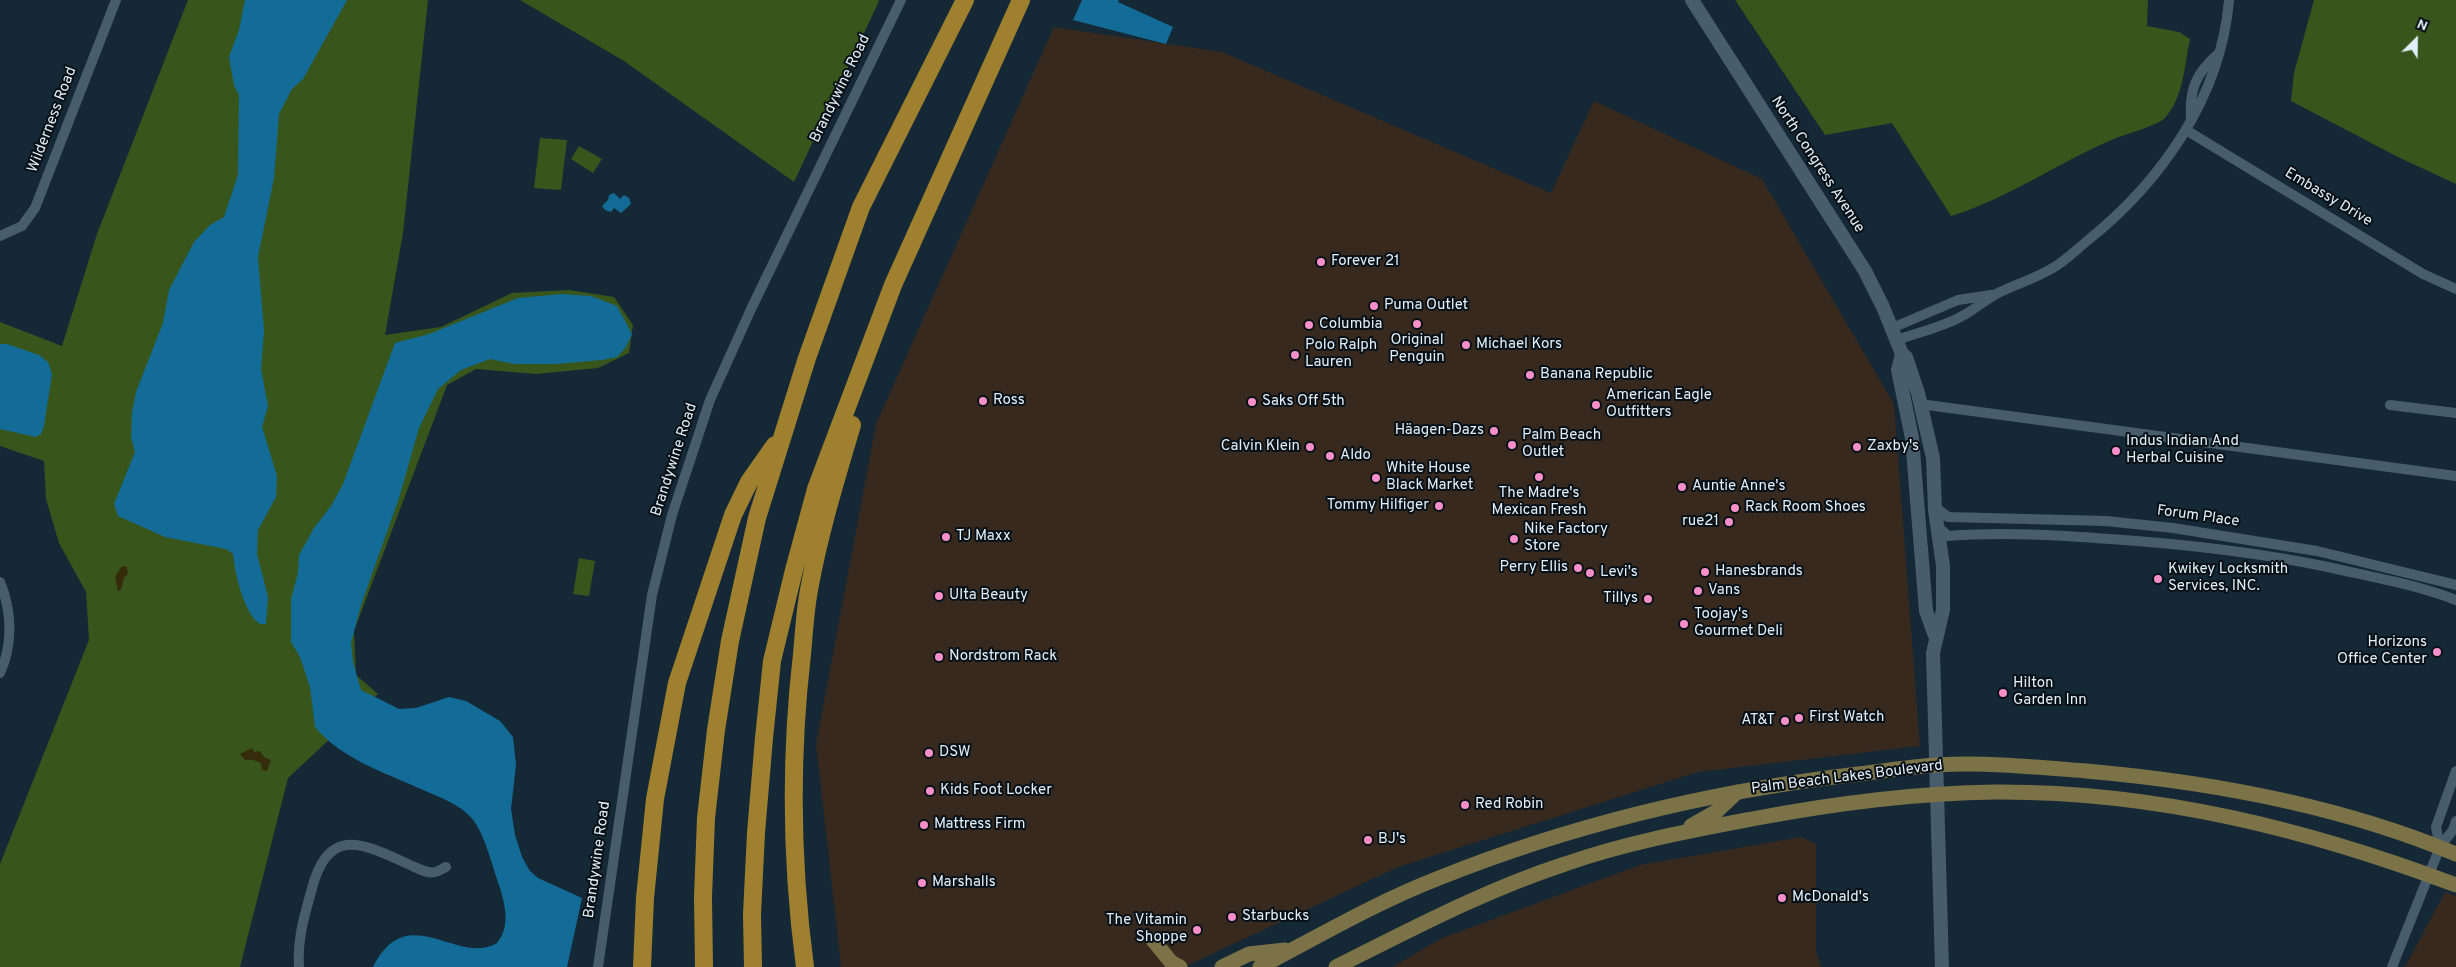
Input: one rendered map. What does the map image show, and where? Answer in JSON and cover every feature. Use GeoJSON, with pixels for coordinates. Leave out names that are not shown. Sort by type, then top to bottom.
{"type":"FeatureCollection","features":[{"type":"Feature","properties":{"kind":"highway"},"geometry":{"type":"LineString","coordinates":[[704,967],[702,897],[706,818],[716,730],[730,641],[756,518],[807,358],[861,207],[965,0]]}},
{"type":"Feature","properties":{"kind":"highway"},"geometry":{"type":"LineString","coordinates":[[753,967],[752,914],[756,833],[772,661],[816,489],[893,285],[1021,0]]}},
{"type":"Feature","properties":{"kind":"highway"},"geometry":{"type":"LineString","coordinates":[[805,967],[796,903],[793,814],[795,713],[809,590],[833,488],[893,285]]}},
{"type":"Feature","properties":{"kind":"highway"},"geometry":{"type":"LineString","coordinates":[[642,967],[645,898],[655,799],[677,683],[733,515],[748,482],[785,430]]}},
{"type":"Feature","properties":{"kind":"main road","name":"Palm Beach Lakes Boulevard"},"geometry":{"type":"LineString","coordinates":[[1260,967],[1346,921],[1428,883],[1508,853],[1622,817],[1669,805],[1796,781],[1936,765],[2048,768],[2158,778],[2212,786],[2316,807],[2440,847],[2456,854]]}},
{"type":"Feature","properties":{"kind":"main road"},"geometry":{"type":"LineString","coordinates":[[1674,834],[1703,821],[1737,792]]}},
{"type":"Feature","properties":{"kind":"main road","name":"Palm Beach Lakes Boulevard"},"geometry":{"type":"LineString","coordinates":[[1336,967],[1472,901],[1563,864],[1674,834],[1800,810],[1937,796],[1992,792],[2037,793],[2153,803],[2203,811],[2285,828],[2456,885]]}},
{"type":"Feature","properties":{"kind":"main road"},"geometry":{"type":"LineString","coordinates":[[1153,940],[1167,958],[1180,967]]}},
{"type":"Feature","properties":{"kind":"main road"},"geometry":{"type":"LineString","coordinates":[[1222,967],[1249,954],[1294,949]]}},
{"type":"Feature","properties":{"kind":"street","name":"Wilderness Road"},"geometry":{"type":"LineString","coordinates":[[0,236],[22,226],[35,208],[116,0]]}},
{"type":"Feature","properties":{"kind":"street","name":"Brandywine Road"},"geometry":{"type":"LineString","coordinates":[[598,967],[652,595],[672,516],[710,400],[752,307],[900,0]]}},
{"type":"Feature","properties":{"kind":"street","name":"North Congress Avenue"},"geometry":{"type":"LineString","coordinates":[[1692,0],[1865,271],[1895,334],[1902,354],[1906,357],[1920,404],[1933,458],[1935,506],[1942,566],[1943,610],[1941,625],[1935,636],[1933,653],[1942,967]]}},
{"type":"Feature","properties":{"kind":"street"},"geometry":{"type":"LineString","coordinates":[[2191,119],[2203,110],[2219,71],[2219,53],[2227,24],[2229,0]]}},
{"type":"Feature","properties":{"kind":"street"},"geometry":{"type":"LineString","coordinates":[[1895,334],[1964,316],[1994,295],[2052,269],[2110,222],[2156,174],[2186,130],[2191,119],[2190,97],[2202,68],[2219,53]]}},
{"type":"Feature","properties":{"kind":"street","name":"Embassy Drive"},"geometry":{"type":"LineString","coordinates":[[2186,130],[2423,274],[2456,288]]}},
{"type":"Feature","properties":{"kind":"street"},"geometry":{"type":"LineString","coordinates":[[1895,334],[1958,300],[1994,295]]}},
{"type":"Feature","properties":{"kind":"street","name":"North Congress Avenue"},"geometry":{"type":"LineString","coordinates":[[1902,354],[1898,370],[1912,438],[1926,612],[1935,636]]}},
{"type":"Feature","properties":{"kind":"street"},"geometry":{"type":"LineString","coordinates":[[1920,404],[2456,476]]}},
{"type":"Feature","properties":{"kind":"street"},"geometry":{"type":"LineString","coordinates":[[2390,405],[2456,413]]}},
{"type":"Feature","properties":{"kind":"street"},"geometry":{"type":"LineString","coordinates":[[1917,503],[1925,517],[1937,526]]}},
{"type":"Feature","properties":{"kind":"street","name":"Forum Place"},"geometry":{"type":"LineString","coordinates":[[1935,506],[1948,517],[2000,520],[2106,521],[2218,534],[2317,551],[2456,585]]}},
{"type":"Feature","properties":{"kind":"street","name":"Forum Place"},"geometry":{"type":"LineString","coordinates":[[1937,526],[1948,536],[2001,533],[2069,535],[2224,549],[2308,562],[2412,584],[2456,600]]}},
{"type":"Feature","properties":{"kind":"street"},"geometry":{"type":"LineString","coordinates":[[0,582],[6,598],[10,622],[6,655],[0,674]]}},
{"type":"Feature","properties":{"kind":"street"},"geometry":{"type":"LineString","coordinates":[[2440,847],[2436,827],[2456,771]]}},
{"type":"Feature","properties":{"kind":"street"},"geometry":{"type":"LineString","coordinates":[[2392,967],[2440,847],[2453,830],[2456,821]]}},
{"type":"Feature","properties":{"kind":"street"},"geometry":{"type":"LineString","coordinates":[[299,967],[299,939],[315,875],[321,862],[332,851],[345,845],[359,844],[418,869],[434,873],[446,867]]}},
{"type":"Feature","properties":{"kind":"shaded area"},"geometry":{"type":"Polygon","coordinates":[[[1054,27],[1222,52],[1551,193],[1594,101],[1762,179],[1894,404],[1920,746],[1698,772],[1398,867],[1184,967],[841,967],[816,744],[876,424],[1054,27]]]}},
{"type":"Feature","properties":{"kind":"shaded area"},"geometry":{"type":"Polygon","coordinates":[[[1801,837],[1816,844],[1816,951],[1821,967],[1392,967],[1442,938],[1640,865],[1801,837]]]}},
{"type":"Feature","properties":{"kind":"shaded area"},"geometry":{"type":"Polygon","coordinates":[[[2445,892],[2456,896],[2456,967],[2405,967],[2445,892]]]}},
{"type":"Feature","properties":{"kind":"green space"},"geometry":{"type":"Polygon","coordinates":[[[188,0],[428,0],[403,233],[385,335],[441,327],[512,293],[569,290],[614,297],[633,325],[629,353],[598,368],[536,374],[476,369],[447,385],[354,631],[356,675],[378,694],[288,778],[240,967],[0,967],[0,864],[89,640],[86,592],[59,543],[46,499],[44,461],[0,446],[0,322],[62,346],[97,234],[188,0]]]}},
{"type":"Feature","properties":{"kind":"green space"},"geometry":{"type":"Polygon","coordinates":[[[520,0],[879,1],[794,182],[624,61],[520,0]]]}},
{"type":"Feature","properties":{"kind":"green space"},"geometry":{"type":"Polygon","coordinates":[[[1735,0],[2148,0],[2147,26],[2179,32],[2190,39],[2180,91],[2171,109],[2161,121],[2095,147],[1994,199],[1951,216],[1892,123],[1825,135],[1735,0]]]}},
{"type":"Feature","properties":{"kind":"green space"},"geometry":{"type":"Polygon","coordinates":[[[2314,0],[2456,0],[2456,184],[2398,157],[2291,101],[2294,73],[2314,0]]]}},
{"type":"Feature","properties":{"kind":"green space"},"geometry":{"type":"Polygon","coordinates":[[[540,138],[567,140],[561,190],[534,188],[540,138]]]}},
{"type":"Feature","properties":{"kind":"green space"},"geometry":{"type":"Polygon","coordinates":[[[579,146],[602,159],[593,173],[571,159],[579,146]]]}},
{"type":"Feature","properties":{"kind":"green space"},"geometry":{"type":"Polygon","coordinates":[[[579,558],[595,561],[589,596],[573,594],[579,558]]]}},
{"type":"Feature","properties":{"kind":"sand"},"geometry":{"type":"Polygon","coordinates":[[[126,566],[128,574],[124,578],[121,590],[118,591],[115,577],[121,567],[126,566]]]}},
{"type":"Feature","properties":{"kind":"sand"},"geometry":{"type":"Polygon","coordinates":[[[252,748],[254,752],[260,751],[264,757],[271,760],[267,771],[262,770],[261,763],[245,760],[240,754],[252,748]]]}},
{"type":"Feature","properties":{"kind":"water"},"geometry":{"type":"Polygon","coordinates":[[[245,0],[347,0],[303,79],[292,89],[279,114],[274,178],[258,257],[264,331],[261,369],[268,406],[262,427],[277,476],[276,497],[258,530],[257,554],[268,597],[266,624],[260,624],[249,612],[241,593],[233,554],[226,549],[165,537],[118,516],[114,504],[135,452],[131,437],[132,413],[136,392],[163,323],[169,290],[194,242],[210,225],[224,217],[238,175],[239,95],[234,85],[229,57],[239,30],[245,0]]]}},
{"type":"Feature","properties":{"kind":"water"},"geometry":{"type":"Polygon","coordinates":[[[1082,0],[1119,0],[1118,2],[1173,27],[1166,44],[1073,20],[1082,0]]]}},
{"type":"Feature","properties":{"kind":"water"},"geometry":{"type":"Polygon","coordinates":[[[614,193],[620,199],[624,195],[629,198],[631,204],[621,213],[614,208],[611,212],[605,210],[602,206],[608,200],[609,195],[614,193]]]}},
{"type":"Feature","properties":{"kind":"water"},"geometry":{"type":"Polygon","coordinates":[[[562,294],[591,296],[617,306],[632,334],[626,347],[617,357],[602,360],[556,364],[514,364],[490,359],[461,370],[438,389],[419,428],[399,498],[361,605],[351,643],[353,662],[361,690],[399,709],[416,708],[449,697],[466,701],[500,721],[513,737],[516,765],[511,809],[515,835],[522,857],[530,871],[538,878],[582,898],[567,967],[373,967],[387,947],[402,938],[417,935],[466,947],[482,948],[497,943],[504,929],[505,907],[483,838],[476,824],[467,813],[449,802],[354,758],[326,739],[315,727],[310,687],[300,657],[291,642],[291,599],[298,573],[299,555],[343,484],[395,343],[429,334],[518,298],[562,294]]]}},
{"type":"Feature","properties":{"kind":"water"},"geometry":{"type":"Polygon","coordinates":[[[0,344],[7,344],[39,355],[48,362],[52,374],[44,426],[41,434],[36,437],[0,429],[0,344]]]}},
{"type":"Feature","properties":{"kind":"place","name":"Forever 21"},"geometry":{"type":"Point","coordinates":[1321,262]}},
{"type":"Feature","properties":{"kind":"place","name":"Puma Outlet"},"geometry":{"type":"Point","coordinates":[1374,306]}},
{"type":"Feature","properties":{"kind":"place","name":"Original Penguin"},"geometry":{"type":"Point","coordinates":[1417,324]}},
{"type":"Feature","properties":{"kind":"place","name":"Columbia"},"geometry":{"type":"Point","coordinates":[1309,325]}},
{"type":"Feature","properties":{"kind":"place","name":"Michael Kors"},"geometry":{"type":"Point","coordinates":[1466,345]}},
{"type":"Feature","properties":{"kind":"place","name":"Polo Ralph Lauren"},"geometry":{"type":"Point","coordinates":[1295,355]}},
{"type":"Feature","properties":{"kind":"place","name":"Banana Republic"},"geometry":{"type":"Point","coordinates":[1530,375]}},
{"type":"Feature","properties":{"kind":"place","name":"Ross"},"geometry":{"type":"Point","coordinates":[983,401]}},
{"type":"Feature","properties":{"kind":"place","name":"Saks Off 5th"},"geometry":{"type":"Point","coordinates":[1252,402]}},
{"type":"Feature","properties":{"kind":"place","name":"American Eagle Outfitters"},"geometry":{"type":"Point","coordinates":[1596,405]}},
{"type":"Feature","properties":{"kind":"place","name":"Häagen-Dazs"},"geometry":{"type":"Point","coordinates":[1494,431]}},
{"type":"Feature","properties":{"kind":"place","name":"Palm Beach Outlet"},"geometry":{"type":"Point","coordinates":[1512,445]}},
{"type":"Feature","properties":{"kind":"place","name":"Calvin Klein"},"geometry":{"type":"Point","coordinates":[1310,447]}},
{"type":"Feature","properties":{"kind":"place","name":"Zaxby's"},"geometry":{"type":"Point","coordinates":[1857,447]}},
{"type":"Feature","properties":{"kind":"place","name":"Indus Indian And Herbal Cuisine"},"geometry":{"type":"Point","coordinates":[2116,451]}},
{"type":"Feature","properties":{"kind":"place","name":"Aldo"},"geometry":{"type":"Point","coordinates":[1330,456]}},
{"type":"Feature","properties":{"kind":"place","name":"The Madre's Mexican Fresh"},"geometry":{"type":"Point","coordinates":[1539,477]}},
{"type":"Feature","properties":{"kind":"place","name":"White House Black Market"},"geometry":{"type":"Point","coordinates":[1376,478]}},
{"type":"Feature","properties":{"kind":"place","name":"Auntie Anne's"},"geometry":{"type":"Point","coordinates":[1682,487]}},
{"type":"Feature","properties":{"kind":"place","name":"Tommy Hilfiger"},"geometry":{"type":"Point","coordinates":[1439,506]}},
{"type":"Feature","properties":{"kind":"place","name":"Rack Room Shoes"},"geometry":{"type":"Point","coordinates":[1735,508]}},
{"type":"Feature","properties":{"kind":"place","name":"rue21"},"geometry":{"type":"Point","coordinates":[1729,522]}},
{"type":"Feature","properties":{"kind":"place","name":"TJ Maxx"},"geometry":{"type":"Point","coordinates":[946,537]}},
{"type":"Feature","properties":{"kind":"place","name":"Nike Factory Store"},"geometry":{"type":"Point","coordinates":[1514,539]}},
{"type":"Feature","properties":{"kind":"place","name":"Perry Ellis"},"geometry":{"type":"Point","coordinates":[1578,568]}},
{"type":"Feature","properties":{"kind":"place","name":"Hanesbrands"},"geometry":{"type":"Point","coordinates":[1705,572]}},
{"type":"Feature","properties":{"kind":"place","name":"Levi's"},"geometry":{"type":"Point","coordinates":[1590,573]}},
{"type":"Feature","properties":{"kind":"place","name":"Kwikey Locksmith Services, INC."},"geometry":{"type":"Point","coordinates":[2158,579]}},
{"type":"Feature","properties":{"kind":"place","name":"Vans"},"geometry":{"type":"Point","coordinates":[1698,591]}},
{"type":"Feature","properties":{"kind":"place","name":"Ulta Beauty"},"geometry":{"type":"Point","coordinates":[939,596]}},
{"type":"Feature","properties":{"kind":"place","name":"Tillys"},"geometry":{"type":"Point","coordinates":[1648,599]}},
{"type":"Feature","properties":{"kind":"place","name":"Toojay's Gourmet Deli"},"geometry":{"type":"Point","coordinates":[1684,624]}},
{"type":"Feature","properties":{"kind":"place","name":"Horizons Office Center"},"geometry":{"type":"Point","coordinates":[2437,652]}},
{"type":"Feature","properties":{"kind":"place","name":"Nordstrom Rack"},"geometry":{"type":"Point","coordinates":[939,657]}},
{"type":"Feature","properties":{"kind":"place","name":"Hilton Garden Inn"},"geometry":{"type":"Point","coordinates":[2003,693]}},
{"type":"Feature","properties":{"kind":"place","name":"First Watch"},"geometry":{"type":"Point","coordinates":[1799,718]}},
{"type":"Feature","properties":{"kind":"place","name":"AT&T"},"geometry":{"type":"Point","coordinates":[1785,721]}},
{"type":"Feature","properties":{"kind":"place","name":"DSW"},"geometry":{"type":"Point","coordinates":[929,753]}},
{"type":"Feature","properties":{"kind":"place","name":"Kids Foot Locker"},"geometry":{"type":"Point","coordinates":[930,791]}},
{"type":"Feature","properties":{"kind":"place","name":"Red Robin"},"geometry":{"type":"Point","coordinates":[1465,805]}},
{"type":"Feature","properties":{"kind":"place","name":"Mattress Firm"},"geometry":{"type":"Point","coordinates":[924,825]}},
{"type":"Feature","properties":{"kind":"place","name":"BJ's"},"geometry":{"type":"Point","coordinates":[1368,840]}},
{"type":"Feature","properties":{"kind":"place","name":"Marshalls"},"geometry":{"type":"Point","coordinates":[922,883]}},
{"type":"Feature","properties":{"kind":"place","name":"McDonald's"},"geometry":{"type":"Point","coordinates":[1782,898]}},
{"type":"Feature","properties":{"kind":"place","name":"Starbucks"},"geometry":{"type":"Point","coordinates":[1232,917]}},
{"type":"Feature","properties":{"kind":"place","name":"The Vitamin Shoppe"},"geometry":{"type":"Point","coordinates":[1197,930]}}]}
